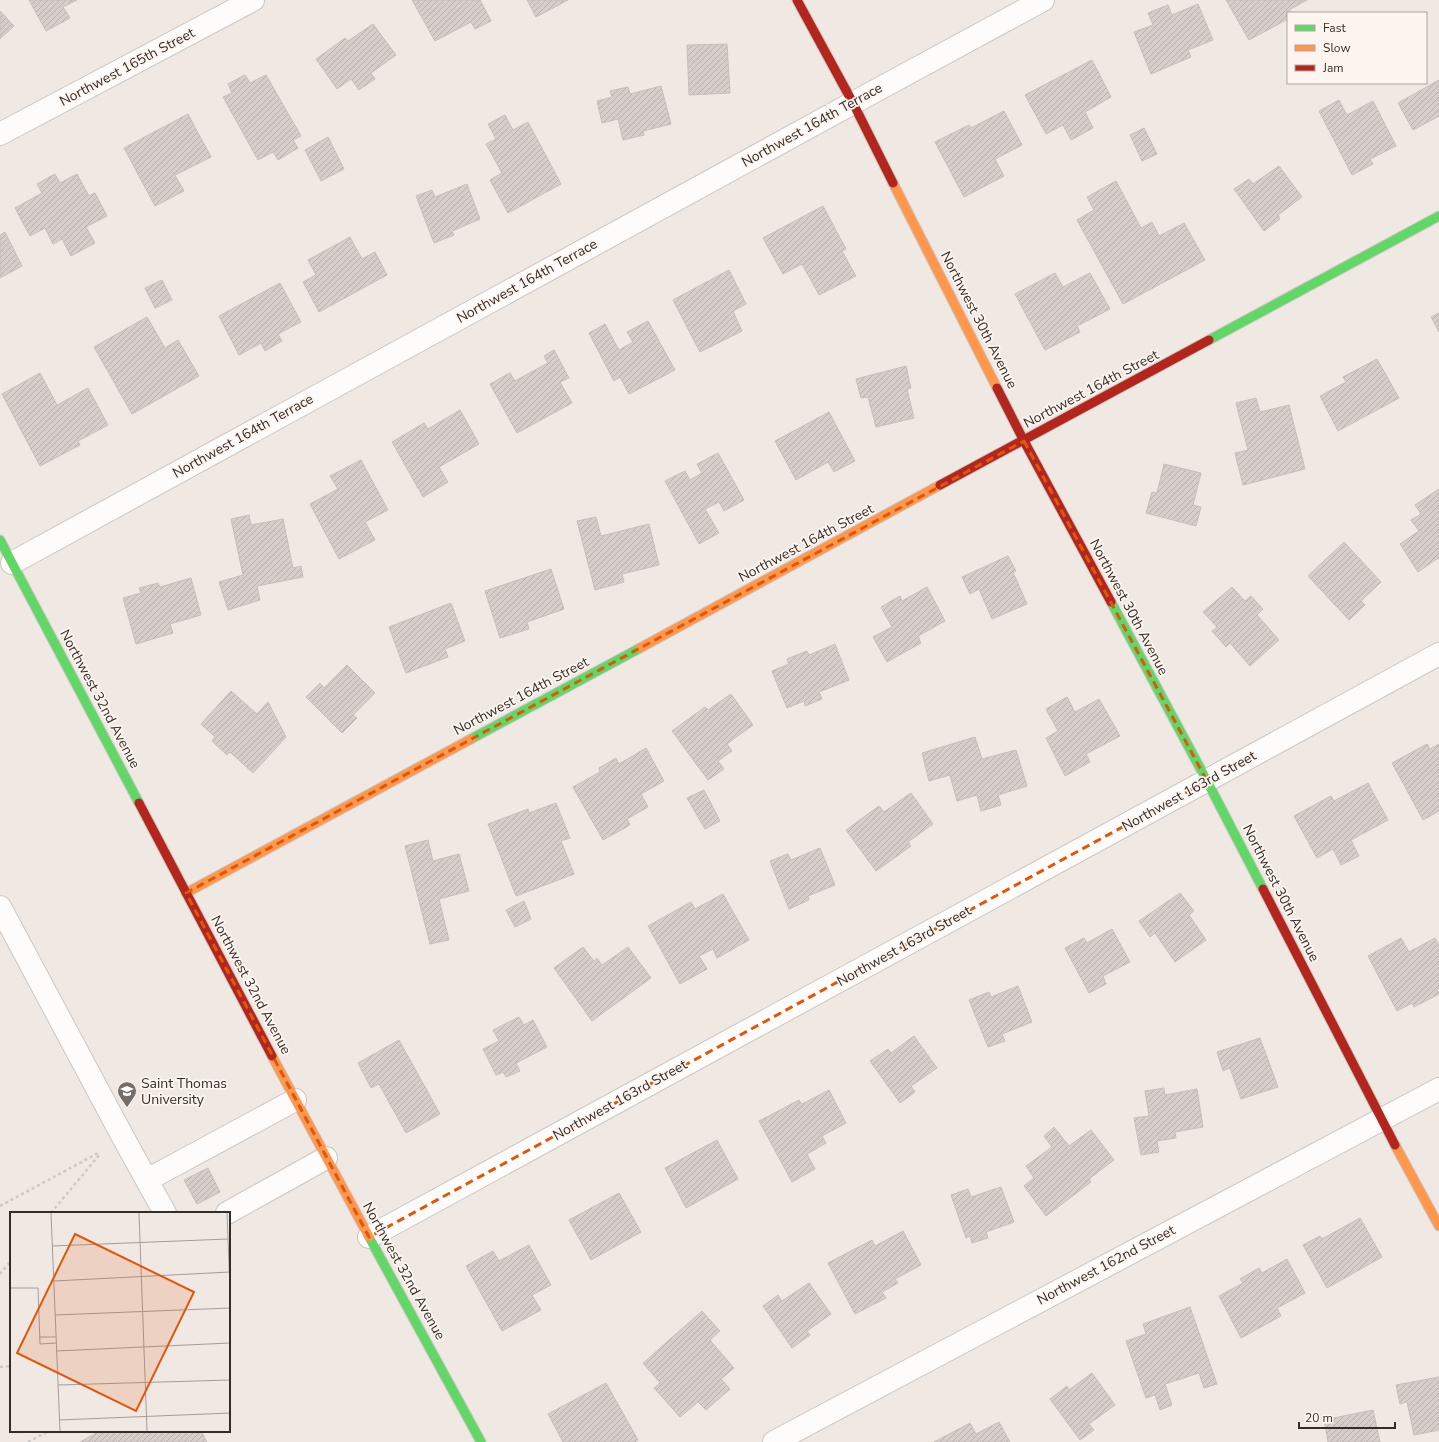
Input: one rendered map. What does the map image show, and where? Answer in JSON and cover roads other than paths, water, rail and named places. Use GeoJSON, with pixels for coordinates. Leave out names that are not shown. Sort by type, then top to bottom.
{"type":"FeatureCollection","features":[{"type":"Feature","properties":{"kind":"street","name":"Northwest 165th Street"},"geometry":{"type":"LineString","coordinates":[[0,134],[253,0]]}},
{"type":"Feature","properties":{"kind":"street","name":"Northwest 30th Avenue"},"geometry":{"type":"LineString","coordinates":[[797,0],[852,103],[1024,441],[1207,781],[1381,1119],[1439,1226]]}},
{"type":"Feature","properties":{"kind":"street","name":"Northwest 164th Terrace"},"geometry":{"type":"LineString","coordinates":[[12,563],[1043,0]]}},
{"type":"Feature","properties":{"kind":"street","name":"Northwest 164th Street"},"geometry":{"type":"LineString","coordinates":[[186,893],[1439,216]]}},
{"type":"Feature","properties":{"kind":"street","name":"Northwest 32nd Avenue"},"geometry":{"type":"LineString","coordinates":[[0,540],[326,1158],[481,1442]]}},
{"type":"Feature","properties":{"kind":"street","name":"Northwest 163rd Street"},"geometry":{"type":"LineString","coordinates":[[369,1237],[1439,654]]}},
{"type":"Feature","properties":{"kind":"street"},"geometry":{"type":"LineString","coordinates":[[0,907],[164,1212]]}},
{"type":"Feature","properties":{"kind":"street","name":"Northwest 162nd Street"},"geometry":{"type":"LineString","coordinates":[[774,1442],[1439,1089]]}},
{"type":"Feature","properties":{"kind":"street"},"geometry":{"type":"LineString","coordinates":[[147,1180],[296,1100]]}},
{"type":"Feature","properties":{"kind":"street"},"geometry":{"type":"LineString","coordinates":[[230,1212],[326,1158]]}},
{"type":"Feature","properties":{"kind":"place","name":"Saint Thomas University"},"geometry":{"type":"Point","coordinates":[127,1108]}}]}
